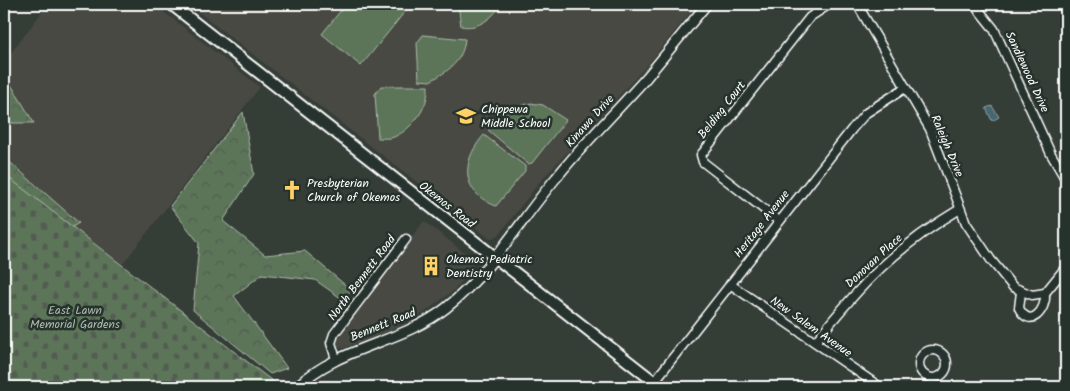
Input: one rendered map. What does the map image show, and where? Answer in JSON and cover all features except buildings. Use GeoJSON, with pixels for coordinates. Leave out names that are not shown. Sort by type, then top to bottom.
{"type":"FeatureCollection","features":[{"type":"Feature","properties":{"kind":"main road","name":"Okemos Road"},"geometry":{"type":"LineString","coordinates":[[171,4],[494,257],[655,386]]}},
{"type":"Feature","properties":{"kind":"street","name":"Kinawa Drive"},"geometry":{"type":"LineString","coordinates":[[494,257],[566,165],[647,77],[707,4]]}},
{"type":"Feature","properties":{"kind":"street","name":"Belding Court"},"geometry":{"type":"LineString","coordinates":[[778,221],[703,162],[701,156],[806,22],[816,11],[830,4]]}},
{"type":"Feature","properties":{"kind":"street","name":"Raleigh Drive"},"geometry":{"type":"LineString","coordinates":[[857,4],[930,130],[960,209],[974,238],[1013,287],[1021,292],[1032,295],[1045,293]]}},
{"type":"Feature","properties":{"kind":"street","name":"Sandlewood Drive"},"geometry":{"type":"LineString","coordinates":[[974,4],[994,29],[1051,154],[1066,180]]}},
{"type":"Feature","properties":{"kind":"street","name":"Heritage Avenue"},"geometry":{"type":"LineString","coordinates":[[655,386],[778,221],[866,113],[905,88]]}},
{"type":"Feature","properties":{"kind":"street","name":"Donovan Place"},"geometry":{"type":"LineString","coordinates":[[815,342],[873,273],[901,248],[960,209]]}},
{"type":"Feature","properties":{"kind":"street","name":"North Bennett Road"},"geometry":{"type":"LineString","coordinates":[[336,360],[331,343],[334,334],[406,239]]}},
{"type":"Feature","properties":{"kind":"street","name":"Bennett Road"},"geometry":{"type":"LineString","coordinates":[[296,387],[336,360],[359,348],[404,332],[432,317],[463,292],[494,257]]}},
{"type":"Feature","properties":{"kind":"street"},"geometry":{"type":"LineString","coordinates":[[1021,292],[1019,308],[1023,315],[1034,317],[1041,313],[1045,293],[1066,267]]}},
{"type":"Feature","properties":{"kind":"street","name":"New Salem Avenue"},"geometry":{"type":"LineString","coordinates":[[730,284],[880,387]]}},
{"type":"Feature","properties":{"kind":"street"},"geometry":{"type":"LineString","coordinates":[[929,387],[932,379]]}},
{"type":"Feature","properties":{"kind":"shaded area"},"geometry":{"type":"Polygon","coordinates":[[[48,4],[154,4],[260,87],[122,265],[4,174],[4,62],[48,4]]]}},
{"type":"Feature","properties":{"kind":"shaded area","name":"Chippewa Middle School"},"geometry":{"type":"Polygon","coordinates":[[[188,4],[697,4],[649,63],[538,184],[499,235],[490,239],[188,4]]]}},
{"type":"Feature","properties":{"kind":"shaded area"},"geometry":{"type":"Polygon","coordinates":[[[424,221],[470,257],[473,262],[472,271],[453,291],[424,313],[391,330],[344,348],[338,347],[335,340],[345,324],[424,221]]]}},
{"type":"Feature","properties":{"kind":"green space"},"geometry":{"type":"Polygon","coordinates":[[[346,4],[400,4],[407,9],[361,66],[322,34],[346,4]]]}},
{"type":"Feature","properties":{"kind":"green space"},"geometry":{"type":"Polygon","coordinates":[[[458,4],[502,4],[485,21],[468,27],[461,26],[458,4]]]}},
{"type":"Feature","properties":{"kind":"green space"},"geometry":{"type":"Polygon","coordinates":[[[423,35],[465,39],[464,47],[454,64],[430,81],[419,80],[417,43],[423,35]]]}},
{"type":"Feature","properties":{"kind":"green space"},"geometry":{"type":"Polygon","coordinates":[[[4,73],[34,123],[4,123],[4,73]]]}},
{"type":"Feature","properties":{"kind":"green space"},"geometry":{"type":"Polygon","coordinates":[[[381,86],[428,86],[426,101],[419,116],[408,128],[391,138],[378,138],[375,94],[381,86]]]}},
{"type":"Feature","properties":{"kind":"green space"},"geometry":{"type":"Polygon","coordinates":[[[531,103],[543,105],[566,120],[532,163],[528,164],[488,130],[507,112],[531,103]]]}},
{"type":"Feature","properties":{"kind":"green space"},"geometry":{"type":"Polygon","coordinates":[[[243,112],[254,174],[223,221],[265,255],[305,251],[351,290],[345,301],[315,280],[262,274],[234,296],[287,368],[270,374],[193,310],[199,243],[170,206],[243,112]]]}},
{"type":"Feature","properties":{"kind":"green space"},"geometry":{"type":"Polygon","coordinates":[[[484,135],[525,166],[525,171],[496,206],[484,200],[476,193],[470,184],[468,175],[471,155],[484,135]]]}},
{"type":"Feature","properties":{"kind":"green space"},"geometry":{"type":"Polygon","coordinates":[[[4,157],[79,223],[58,235],[4,190],[4,157]]]}},
{"type":"Feature","properties":{"kind":"green space","name":"East Lawn Memorial Gardens"},"geometry":{"type":"Polygon","coordinates":[[[4,174],[280,387],[4,387],[4,174]]]}},
{"type":"Feature","properties":{"kind":"water"},"geometry":{"type":"Polygon","coordinates":[[[992,106],[999,117],[992,121],[986,108],[992,106]]]}},
{"type":"Feature","properties":{"kind":"place","name":"Chippewa Middle School"},"geometry":{"type":"Point","coordinates":[466,116]}},
{"type":"Feature","properties":{"kind":"place","name":"Presbyterian Church of Okemos"},"geometry":{"type":"Point","coordinates":[292,190]}},
{"type":"Feature","properties":{"kind":"place","name":"Okemos Pediatric Dentistry"},"geometry":{"type":"Point","coordinates":[431,266]}}]}
